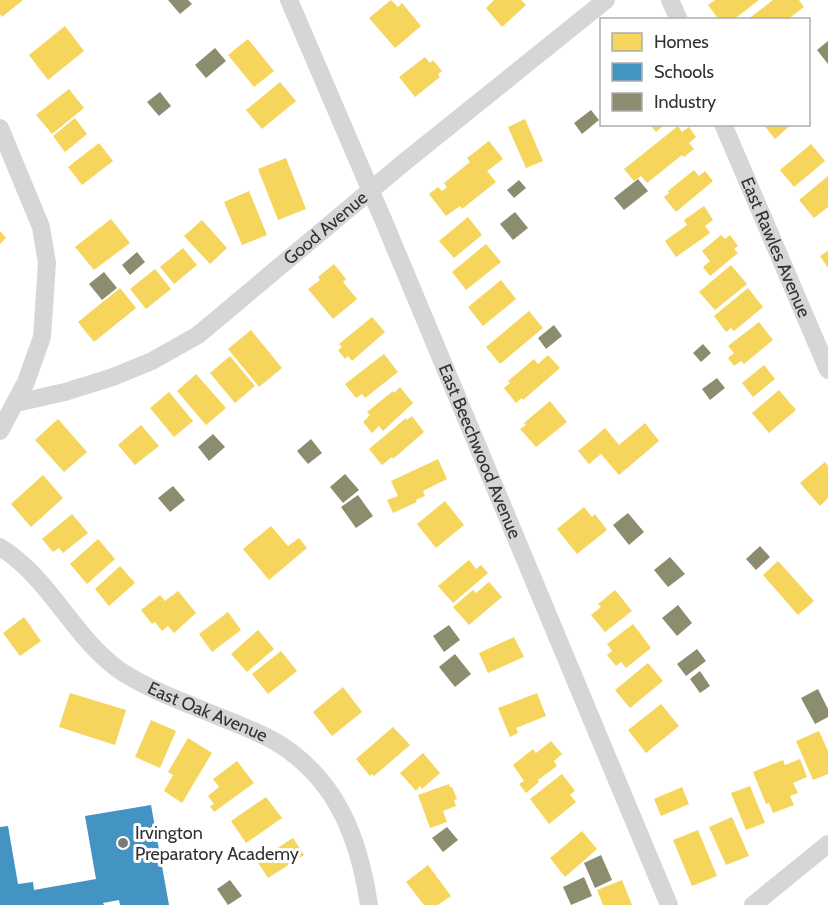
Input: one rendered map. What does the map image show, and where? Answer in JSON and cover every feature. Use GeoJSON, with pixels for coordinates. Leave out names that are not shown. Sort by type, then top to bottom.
{"type":"FeatureCollection","features":[{"type":"Feature","properties":{"kind":"street","name":"East Beechwood Avenue"},"geometry":{"type":"LineString","coordinates":[[289,0],[669,905]]}},
{"type":"Feature","properties":{"kind":"street","name":"Good Avenue"},"geometry":{"type":"LineString","coordinates":[[16,403],[65,392],[113,377],[152,361],[183,344],[219,318],[370,190],[606,0]]}},
{"type":"Feature","properties":{"kind":"street"},"geometry":{"type":"LineString","coordinates":[[670,0],[678,18]]}},
{"type":"Feature","properties":{"kind":"street","name":"East Rawles Avenue"},"geometry":{"type":"LineString","coordinates":[[724,126],[828,370]]}},
{"type":"Feature","properties":{"kind":"street"},"geometry":{"type":"LineString","coordinates":[[0,128],[41,227],[47,263],[42,337],[27,382],[0,431]]}},
{"type":"Feature","properties":{"kind":"street","name":"East Oak Avenue"},"geometry":{"type":"LineString","coordinates":[[0,546],[43,582],[88,641],[118,669],[145,686],[274,741],[314,772],[334,798],[351,827],[364,872],[369,905]]}},
{"type":"Feature","properties":{"kind":"street"},"geometry":{"type":"LineString","coordinates":[[753,905],[828,844]]}},
{"type":"Feature","properties":{"kind":"building: Homes"},"geometry":{"type":"Polygon","coordinates":[[[0,0],[23,0],[2,17],[0,0]]]}},
{"type":"Feature","properties":{"kind":"building: Homes"},"geometry":{"type":"Polygon","coordinates":[[[391,0],[398,7],[402,3],[421,26],[395,48],[369,18],[391,0]]]}},
{"type":"Feature","properties":{"kind":"building: Homes"},"geometry":{"type":"Polygon","coordinates":[[[494,0],[521,0],[526,5],[502,27],[486,8],[494,0]]]}},
{"type":"Feature","properties":{"kind":"building: Homes"},"geometry":{"type":"Polygon","coordinates":[[[715,0],[759,0],[736,18],[718,18],[708,5],[715,0]]]}},
{"type":"Feature","properties":{"kind":"building: Homes"},"geometry":{"type":"Polygon","coordinates":[[[773,0],[799,0],[804,7],[790,18],[750,18],[773,0]]]}},
{"type":"Feature","properties":{"kind":"building: Homes"},"geometry":{"type":"Polygon","coordinates":[[[65,26],[84,51],[48,80],[29,55],[65,26]]]}},
{"type":"Feature","properties":{"kind":"building: Homes"},"geometry":{"type":"Polygon","coordinates":[[[248,39],[274,71],[254,87],[228,55],[248,39]]]}},
{"type":"Feature","properties":{"kind":"building: Homes"},"geometry":{"type":"Polygon","coordinates":[[[425,57],[430,63],[433,60],[442,71],[438,74],[440,77],[415,97],[399,77],[425,57]]]}},
{"type":"Feature","properties":{"kind":"building: Homes"},"geometry":{"type":"Polygon","coordinates":[[[280,82],[296,101],[262,129],[246,110],[280,82]]]}},
{"type":"Feature","properties":{"kind":"building: Homes"},"geometry":{"type":"Polygon","coordinates":[[[69,89],[84,108],[52,134],[36,115],[69,89]]]}},
{"type":"Feature","properties":{"kind":"building: Homes"},"geometry":{"type":"Polygon","coordinates":[[[75,118],[87,134],[65,152],[53,136],[75,118]]]}},
{"type":"Feature","properties":{"kind":"building: Homes"},"geometry":{"type":"Polygon","coordinates":[[[525,119],[543,161],[526,168],[508,127],[525,119]]]}},
{"type":"Feature","properties":{"kind":"building: Homes"},"geometry":{"type":"Polygon","coordinates":[[[651,126],[663,126],[656,132],[651,126]]]}},
{"type":"Feature","properties":{"kind":"building: Homes"},"geometry":{"type":"Polygon","coordinates":[[[678,126],[682,132],[689,127],[696,137],[689,143],[694,149],[684,157],[682,155],[647,183],[641,176],[634,181],[624,169],[678,126]]]}},
{"type":"Feature","properties":{"kind":"building: Homes"},"geometry":{"type":"Polygon","coordinates":[[[765,126],[790,126],[775,139],[765,126]]]}},
{"type":"Feature","properties":{"kind":"building: Homes"},"geometry":{"type":"Polygon","coordinates":[[[489,141],[503,159],[487,171],[496,182],[462,209],[460,206],[446,216],[429,194],[438,187],[442,191],[447,187],[444,183],[470,162],[467,158],[489,141]]]}},
{"type":"Feature","properties":{"kind":"building: Homes"},"geometry":{"type":"Polygon","coordinates":[[[99,143],[113,161],[82,185],[68,167],[99,143]]]}},
{"type":"Feature","properties":{"kind":"building: Homes"},"geometry":{"type":"Polygon","coordinates":[[[811,144],[825,161],[794,187],[780,170],[811,144]]]}},
{"type":"Feature","properties":{"kind":"building: Homes"},"geometry":{"type":"Polygon","coordinates":[[[286,158],[306,209],[278,220],[258,169],[286,158]]]}},
{"type":"Feature","properties":{"kind":"building: Homes"},"geometry":{"type":"Polygon","coordinates":[[[694,170],[699,176],[705,171],[713,181],[676,212],[664,197],[694,170]]]}},
{"type":"Feature","properties":{"kind":"building: Homes"},"geometry":{"type":"Polygon","coordinates":[[[828,176],[828,207],[814,218],[799,200],[828,176]]]}},
{"type":"Feature","properties":{"kind":"building: Homes"},"geometry":{"type":"Polygon","coordinates":[[[249,191],[267,235],[242,245],[224,202],[249,191]]]}},
{"type":"Feature","properties":{"kind":"building: Homes"},"geometry":{"type":"Polygon","coordinates":[[[704,206],[713,220],[705,226],[710,233],[676,257],[665,241],[687,225],[684,220],[704,206]]]}},
{"type":"Feature","properties":{"kind":"building: Homes"},"geometry":{"type":"Polygon","coordinates":[[[468,217],[482,235],[454,258],[439,241],[468,217]]]}},
{"type":"Feature","properties":{"kind":"building: Homes"},"geometry":{"type":"Polygon","coordinates":[[[111,219],[130,243],[94,270],[75,247],[111,219]]]}},
{"type":"Feature","properties":{"kind":"building: Homes"},"geometry":{"type":"Polygon","coordinates":[[[202,220],[227,248],[210,264],[184,236],[202,220]]]}},
{"type":"Feature","properties":{"kind":"building: Homes"},"geometry":{"type":"Polygon","coordinates":[[[0,231],[6,238],[0,244],[0,231]]]}},
{"type":"Feature","properties":{"kind":"building: Homes"},"geometry":{"type":"Polygon","coordinates":[[[721,235],[725,239],[730,235],[738,246],[734,249],[738,253],[710,276],[703,267],[710,261],[702,251],[721,235]]]}},
{"type":"Feature","properties":{"kind":"building: Homes"},"geometry":{"type":"Polygon","coordinates":[[[486,244],[501,262],[466,290],[452,272],[486,244]]]}},
{"type":"Feature","properties":{"kind":"building: Homes"},"geometry":{"type":"Polygon","coordinates":[[[183,248],[197,265],[174,284],[160,267],[183,248]]]}},
{"type":"Feature","properties":{"kind":"building: Homes"},"geometry":{"type":"Polygon","coordinates":[[[828,251],[828,268],[820,256],[828,251]]]}},
{"type":"Feature","properties":{"kind":"building: Homes"},"geometry":{"type":"Polygon","coordinates":[[[334,264],[346,279],[343,282],[357,299],[333,319],[308,289],[320,280],[318,277],[334,264]]]}},
{"type":"Feature","properties":{"kind":"building: Homes"},"geometry":{"type":"Polygon","coordinates":[[[731,265],[747,284],[715,310],[699,292],[731,265]]]}},
{"type":"Feature","properties":{"kind":"building: Homes"},"geometry":{"type":"Polygon","coordinates":[[[155,269],[171,289],[146,309],[130,289],[155,269]]]}},
{"type":"Feature","properties":{"kind":"building: Homes"},"geometry":{"type":"Polygon","coordinates":[[[501,280],[516,299],[483,326],[468,307],[501,280]]]}},
{"type":"Feature","properties":{"kind":"building: Homes"},"geometry":{"type":"Polygon","coordinates":[[[120,288],[136,308],[94,342],[78,322],[120,288]]]}},
{"type":"Feature","properties":{"kind":"building: Homes"},"geometry":{"type":"Polygon","coordinates":[[[748,288],[763,307],[734,331],[731,328],[726,332],[714,316],[748,288]]]}},
{"type":"Feature","properties":{"kind":"building: Homes"},"geometry":{"type":"Polygon","coordinates":[[[529,311],[543,328],[500,364],[486,347],[529,311]]]}},
{"type":"Feature","properties":{"kind":"building: Homes"},"geometry":{"type":"Polygon","coordinates":[[[372,317],[385,332],[352,361],[348,356],[345,359],[338,350],[342,347],[339,344],[372,317]]]}},
{"type":"Feature","properties":{"kind":"building: Homes"},"geometry":{"type":"Polygon","coordinates":[[[759,322],[773,340],[744,364],[741,361],[734,366],[728,358],[734,353],[728,346],[759,322]]]}},
{"type":"Feature","properties":{"kind":"building: Homes"},"geometry":{"type":"Polygon","coordinates":[[[251,330],[282,368],[259,387],[228,349],[251,330]]]}},
{"type":"Feature","properties":{"kind":"building: Homes"},"geometry":{"type":"Polygon","coordinates":[[[384,354],[398,372],[365,398],[362,394],[356,398],[345,384],[384,354]]]}},
{"type":"Feature","properties":{"kind":"building: Homes"},"geometry":{"type":"Polygon","coordinates":[[[548,355],[560,368],[523,400],[522,398],[516,403],[504,388],[510,383],[508,381],[534,359],[538,364],[548,355]]]}},
{"type":"Feature","properties":{"kind":"building: Homes"},"geometry":{"type":"Polygon","coordinates":[[[230,356],[255,386],[235,403],[210,373],[230,356]]]}},
{"type":"Feature","properties":{"kind":"building: Homes"},"geometry":{"type":"Polygon","coordinates":[[[764,365],[775,379],[753,397],[742,383],[764,365]]]}},
{"type":"Feature","properties":{"kind":"building: Homes"},"geometry":{"type":"Polygon","coordinates":[[[196,374],[226,408],[206,425],[177,391],[196,374]]]}},
{"type":"Feature","properties":{"kind":"building: Homes"},"geometry":{"type":"Polygon","coordinates":[[[400,387],[413,403],[383,431],[379,426],[372,433],[363,422],[370,415],[367,412],[400,387]]]}},
{"type":"Feature","properties":{"kind":"building: Homes"},"geometry":{"type":"Polygon","coordinates":[[[779,390],[796,410],[769,433],[752,413],[779,390]]]}},
{"type":"Feature","properties":{"kind":"building: Homes"},"geometry":{"type":"Polygon","coordinates":[[[169,392],[193,421],[174,437],[150,408],[169,392]]]}},
{"type":"Feature","properties":{"kind":"building: Homes"},"geometry":{"type":"Polygon","coordinates":[[[550,401],[567,422],[536,447],[520,429],[550,401]]]}},
{"type":"Feature","properties":{"kind":"building: Homes"},"geometry":{"type":"Polygon","coordinates":[[[412,416],[424,432],[393,459],[392,457],[382,465],[369,449],[406,418],[407,420],[412,416]]]}},
{"type":"Feature","properties":{"kind":"building: Homes"},"geometry":{"type":"Polygon","coordinates":[[[58,419],[87,452],[64,472],[35,440],[58,419]]]}},
{"type":"Feature","properties":{"kind":"building: Homes"},"geometry":{"type":"Polygon","coordinates":[[[645,423],[659,441],[619,475],[601,454],[589,464],[578,451],[605,428],[619,445],[645,423]]]}},
{"type":"Feature","properties":{"kind":"building: Homes"},"geometry":{"type":"Polygon","coordinates":[[[141,425],[159,446],[135,465],[118,445],[141,425]]]}},
{"type":"Feature","properties":{"kind":"building: Homes"},"geometry":{"type":"Polygon","coordinates":[[[438,459],[447,479],[423,491],[425,496],[416,500],[417,502],[393,513],[387,500],[398,496],[391,481],[438,459]]]}},
{"type":"Feature","properties":{"kind":"building: Homes"},"geometry":{"type":"Polygon","coordinates":[[[825,462],[828,466],[828,498],[820,506],[800,483],[825,462]]]}},
{"type":"Feature","properties":{"kind":"building: Homes"},"geometry":{"type":"Polygon","coordinates":[[[43,475],[63,498],[31,527],[11,504],[43,475]]]}},
{"type":"Feature","properties":{"kind":"building: Homes"},"geometry":{"type":"Polygon","coordinates":[[[445,501],[464,525],[436,548],[417,524],[445,501]]]}},
{"type":"Feature","properties":{"kind":"building: Homes"},"geometry":{"type":"Polygon","coordinates":[[[584,507],[592,517],[595,514],[607,530],[577,554],[557,529],[584,507]]]}},
{"type":"Feature","properties":{"kind":"building: Homes"},"geometry":{"type":"Polygon","coordinates":[[[72,514],[88,533],[63,553],[59,548],[53,552],[42,539],[72,514]]]}},
{"type":"Feature","properties":{"kind":"building: Homes"},"geometry":{"type":"Polygon","coordinates":[[[271,526],[288,546],[299,538],[307,548],[269,580],[243,549],[271,526]]]}},
{"type":"Feature","properties":{"kind":"building: Homes"},"geometry":{"type":"Polygon","coordinates":[[[98,539],[115,559],[87,584],[70,564],[98,539]]]}},
{"type":"Feature","properties":{"kind":"building: Homes"},"geometry":{"type":"Polygon","coordinates":[[[469,560],[476,569],[481,565],[488,573],[453,603],[438,586],[469,560]]]}},
{"type":"Feature","properties":{"kind":"building: Homes"},"geometry":{"type":"Polygon","coordinates":[[[778,561],[814,601],[798,615],[763,575],[778,561]]]}},
{"type":"Feature","properties":{"kind":"building: Homes"},"geometry":{"type":"Polygon","coordinates":[[[120,566],[135,583],[109,606],[95,589],[120,566]]]}},
{"type":"Feature","properties":{"kind":"building: Homes"},"geometry":{"type":"Polygon","coordinates":[[[489,582],[502,597],[469,625],[453,607],[473,590],[476,593],[489,582]]]}},
{"type":"Feature","properties":{"kind":"building: Homes"},"geometry":{"type":"Polygon","coordinates":[[[615,590],[632,611],[605,632],[591,615],[601,607],[598,604],[615,590]]]}},
{"type":"Feature","properties":{"kind":"building: Homes"},"geometry":{"type":"Polygon","coordinates":[[[178,591],[196,613],[174,633],[168,626],[162,631],[155,622],[152,624],[141,610],[160,595],[165,601],[178,591]]]}},
{"type":"Feature","properties":{"kind":"building: Homes"},"geometry":{"type":"Polygon","coordinates":[[[228,612],[241,630],[212,652],[199,634],[228,612]]]}},
{"type":"Feature","properties":{"kind":"building: Homes"},"geometry":{"type":"Polygon","coordinates":[[[24,617],[41,641],[20,656],[3,633],[24,617]]]}},
{"type":"Feature","properties":{"kind":"building: Homes"},"geometry":{"type":"Polygon","coordinates":[[[633,624],[651,648],[626,668],[621,662],[616,666],[607,655],[612,651],[607,644],[633,624]]]}},
{"type":"Feature","properties":{"kind":"building: Homes"},"geometry":{"type":"Polygon","coordinates":[[[258,630],[274,649],[247,672],[231,654],[258,630]]]}},
{"type":"Feature","properties":{"kind":"building: Homes"},"geometry":{"type":"Polygon","coordinates":[[[514,637],[524,657],[488,673],[479,653],[514,637]]]}},
{"type":"Feature","properties":{"kind":"building: Homes"},"geometry":{"type":"Polygon","coordinates":[[[281,651],[297,671],[268,694],[252,674],[281,651]]]}},
{"type":"Feature","properties":{"kind":"building: Homes"},"geometry":{"type":"Polygon","coordinates":[[[648,663],[663,681],[630,708],[615,690],[648,663]]]}},
{"type":"Feature","properties":{"kind":"building: Homes"},"geometry":{"type":"Polygon","coordinates":[[[343,687],[362,712],[332,736],[313,712],[343,687]]]}},
{"type":"Feature","properties":{"kind":"building: Homes"},"geometry":{"type":"Polygon","coordinates":[[[70,693],[126,710],[115,745],[59,727],[70,693]]]}},
{"type":"Feature","properties":{"kind":"building: Homes"},"geometry":{"type":"Polygon","coordinates":[[[537,693],[546,716],[516,728],[518,733],[510,737],[498,708],[537,693]]]}},
{"type":"Feature","properties":{"kind":"building: Homes"},"geometry":{"type":"Polygon","coordinates":[[[661,704],[679,726],[646,753],[628,730],[661,704]]]}},
{"type":"Feature","properties":{"kind":"building: Homes"},"geometry":{"type":"Polygon","coordinates":[[[151,720],[176,731],[160,768],[135,757],[151,720]]]}},
{"type":"Feature","properties":{"kind":"building: Homes"},"geometry":{"type":"Polygon","coordinates":[[[393,727],[410,745],[374,776],[372,774],[370,776],[356,759],[393,727]]]}},
{"type":"Feature","properties":{"kind":"building: Homes"},"geometry":{"type":"Polygon","coordinates":[[[819,731],[828,751],[828,774],[813,780],[796,741],[819,731]]]}},
{"type":"Feature","properties":{"kind":"building: Homes"},"geometry":{"type":"Polygon","coordinates":[[[188,738],[212,753],[182,803],[164,791],[173,775],[168,772],[188,738]]]}},
{"type":"Feature","properties":{"kind":"building: Homes"},"geometry":{"type":"Polygon","coordinates":[[[551,741],[562,754],[554,761],[557,766],[538,780],[539,782],[526,793],[519,784],[524,781],[513,765],[533,749],[536,753],[551,741]]]}},
{"type":"Feature","properties":{"kind":"building: Homes"},"geometry":{"type":"Polygon","coordinates":[[[423,753],[440,773],[422,789],[420,786],[416,791],[400,773],[423,753]]]}},
{"type":"Feature","properties":{"kind":"building: Homes"},"geometry":{"type":"Polygon","coordinates":[[[800,759],[807,777],[793,783],[798,793],[790,796],[794,805],[773,813],[769,803],[766,804],[753,772],[783,760],[785,765],[800,759]]]}},
{"type":"Feature","properties":{"kind":"building: Homes"},"geometry":{"type":"Polygon","coordinates":[[[237,761],[254,783],[214,812],[210,806],[214,804],[208,796],[219,787],[213,779],[237,761]]]}},
{"type":"Feature","properties":{"kind":"building: Homes"},"geometry":{"type":"Polygon","coordinates":[[[562,774],[575,791],[570,795],[576,802],[549,824],[530,799],[562,774]]]}},
{"type":"Feature","properties":{"kind":"building: Homes"},"geometry":{"type":"Polygon","coordinates":[[[449,784],[457,799],[454,800],[456,806],[443,811],[447,822],[430,828],[418,795],[449,784]]]}},
{"type":"Feature","properties":{"kind":"building: Homes"},"geometry":{"type":"Polygon","coordinates":[[[750,786],[765,823],[746,830],[731,793],[750,786]]]}},
{"type":"Feature","properties":{"kind":"building: Homes"},"geometry":{"type":"Polygon","coordinates":[[[682,787],[689,804],[661,816],[654,799],[682,787]]]}},
{"type":"Feature","properties":{"kind":"building: Homes"},"geometry":{"type":"Polygon","coordinates":[[[266,797],[282,818],[246,843],[231,821],[266,797]]]}},
{"type":"Feature","properties":{"kind":"building: Homes"},"geometry":{"type":"Polygon","coordinates":[[[732,817],[749,856],[726,865],[709,827],[732,817]]]}},
{"type":"Feature","properties":{"kind":"building: Homes"},"geometry":{"type":"Polygon","coordinates":[[[698,830],[717,876],[692,886],[673,840],[698,830]]]}},
{"type":"Feature","properties":{"kind":"building: Homes"},"geometry":{"type":"Polygon","coordinates":[[[582,831],[597,849],[565,877],[550,858],[582,831]]]}},
{"type":"Feature","properties":{"kind":"building: Homes"},"geometry":{"type":"Polygon","coordinates":[[[293,838],[304,855],[268,878],[257,861],[293,838]]]}},
{"type":"Feature","properties":{"kind":"building: Homes"},"geometry":{"type":"Polygon","coordinates":[[[428,865],[451,896],[438,905],[424,905],[406,882],[428,865]]]}},
{"type":"Feature","properties":{"kind":"building: Homes"},"geometry":{"type":"Polygon","coordinates":[[[622,880],[632,905],[603,905],[597,890],[622,880]]]}},
{"type":"Feature","properties":{"kind":"building: Schools","name":"Irvington Preparatory Academy"},"geometry":{"type":"Polygon","coordinates":[[[151,805],[169,905],[120,905],[119,900],[103,903],[104,905],[0,905],[0,827],[8,826],[18,884],[33,882],[34,890],[96,879],[85,816],[151,805]]]}},
{"type":"Feature","properties":{"kind":"building: Industry"},"geometry":{"type":"Polygon","coordinates":[[[168,0],[188,0],[192,4],[180,14],[168,0]]]}},
{"type":"Feature","properties":{"kind":"building: Industry"},"geometry":{"type":"Polygon","coordinates":[[[828,41],[828,64],[817,50],[828,41]]]}},
{"type":"Feature","properties":{"kind":"building: Industry"},"geometry":{"type":"Polygon","coordinates":[[[215,48],[226,61],[206,78],[195,65],[215,48]]]}},
{"type":"Feature","properties":{"kind":"building: Industry"},"geometry":{"type":"Polygon","coordinates":[[[160,92],[171,106],[159,116],[147,102],[160,92]]]}},
{"type":"Feature","properties":{"kind":"building: Industry"},"geometry":{"type":"Polygon","coordinates":[[[591,110],[599,120],[582,134],[574,123],[591,110]]]}},
{"type":"Feature","properties":{"kind":"building: Industry"},"geometry":{"type":"Polygon","coordinates":[[[638,179],[648,191],[624,210],[614,198],[638,179]]]}},
{"type":"Feature","properties":{"kind":"building: Industry"},"geometry":{"type":"Polygon","coordinates":[[[519,180],[526,188],[514,198],[507,190],[519,180]]]}},
{"type":"Feature","properties":{"kind":"building: Industry"},"geometry":{"type":"Polygon","coordinates":[[[515,212],[528,228],[513,240],[500,224],[515,212]]]}},
{"type":"Feature","properties":{"kind":"building: Industry"},"geometry":{"type":"Polygon","coordinates":[[[137,252],[145,262],[130,275],[122,265],[137,252]]]}},
{"type":"Feature","properties":{"kind":"building: Industry"},"geometry":{"type":"Polygon","coordinates":[[[104,272],[117,288],[102,300],[89,284],[104,272]]]}},
{"type":"Feature","properties":{"kind":"building: Industry"},"geometry":{"type":"Polygon","coordinates":[[[554,325],[562,336],[546,349],[538,338],[554,325]]]}},
{"type":"Feature","properties":{"kind":"building: Industry"},"geometry":{"type":"Polygon","coordinates":[[[703,344],[711,353],[701,362],[693,353],[703,344]]]}},
{"type":"Feature","properties":{"kind":"building: Industry"},"geometry":{"type":"Polygon","coordinates":[[[717,378],[725,388],[710,400],[702,389],[717,378]]]}},
{"type":"Feature","properties":{"kind":"building: Industry"},"geometry":{"type":"Polygon","coordinates":[[[213,434],[225,447],[209,461],[198,447],[213,434]]]}},
{"type":"Feature","properties":{"kind":"building: Industry"},"geometry":{"type":"Polygon","coordinates":[[[311,439],[322,453],[308,464],[297,451],[311,439]]]}},
{"type":"Feature","properties":{"kind":"building: Industry"},"geometry":{"type":"Polygon","coordinates":[[[345,474],[359,490],[343,503],[330,487],[345,474]]]}},
{"type":"Feature","properties":{"kind":"building: Industry"},"geometry":{"type":"Polygon","coordinates":[[[173,486],[185,500],[170,512],[158,498],[173,486]]]}},
{"type":"Feature","properties":{"kind":"building: Industry"},"geometry":{"type":"Polygon","coordinates":[[[358,495],[373,516],[356,528],[341,507],[358,495]]]}},
{"type":"Feature","properties":{"kind":"building: Industry"},"geometry":{"type":"Polygon","coordinates":[[[628,513],[644,532],[629,545],[613,525],[628,513]]]}},
{"type":"Feature","properties":{"kind":"building: Industry"},"geometry":{"type":"Polygon","coordinates":[[[760,546],[770,557],[756,570],[746,559],[760,546]]]}},
{"type":"Feature","properties":{"kind":"building: Industry"},"geometry":{"type":"Polygon","coordinates":[[[670,557],[685,574],[668,587],[654,570],[670,557]]]}},
{"type":"Feature","properties":{"kind":"building: Industry"},"geometry":{"type":"Polygon","coordinates":[[[678,605],[692,623],[677,636],[662,618],[678,605]]]}},
{"type":"Feature","properties":{"kind":"building: Industry"},"geometry":{"type":"Polygon","coordinates":[[[449,625],[460,640],[444,652],[433,636],[449,625]]]}},
{"type":"Feature","properties":{"kind":"building: Industry"},"geometry":{"type":"Polygon","coordinates":[[[697,649],[706,661],[686,676],[677,664],[697,649]]]}},
{"type":"Feature","properties":{"kind":"building: Industry"},"geometry":{"type":"Polygon","coordinates":[[[455,654],[471,674],[455,687],[439,667],[455,654]]]}},
{"type":"Feature","properties":{"kind":"building: Industry"},"geometry":{"type":"Polygon","coordinates":[[[700,671],[710,686],[700,693],[690,679],[700,671]]]}},
{"type":"Feature","properties":{"kind":"building: Industry"},"geometry":{"type":"Polygon","coordinates":[[[818,689],[828,709],[828,717],[815,724],[801,698],[818,689]]]}},
{"type":"Feature","properties":{"kind":"building: Industry"},"geometry":{"type":"Polygon","coordinates":[[[447,827],[458,840],[443,852],[432,838],[447,827]]]}},
{"type":"Feature","properties":{"kind":"building: Industry"},"geometry":{"type":"Polygon","coordinates":[[[601,855],[612,880],[595,888],[584,863],[601,855]]]}},
{"type":"Feature","properties":{"kind":"building: Industry"},"geometry":{"type":"Polygon","coordinates":[[[584,877],[592,896],[571,905],[563,887],[584,877]]]}},
{"type":"Feature","properties":{"kind":"building: Industry"},"geometry":{"type":"Polygon","coordinates":[[[230,880],[242,896],[228,905],[217,889],[230,880]]]}},
{"type":"Feature","properties":{"kind":"place","name":"Irvington Preparatory Academy"},"geometry":{"type":"Point","coordinates":[123,843]}}]}
